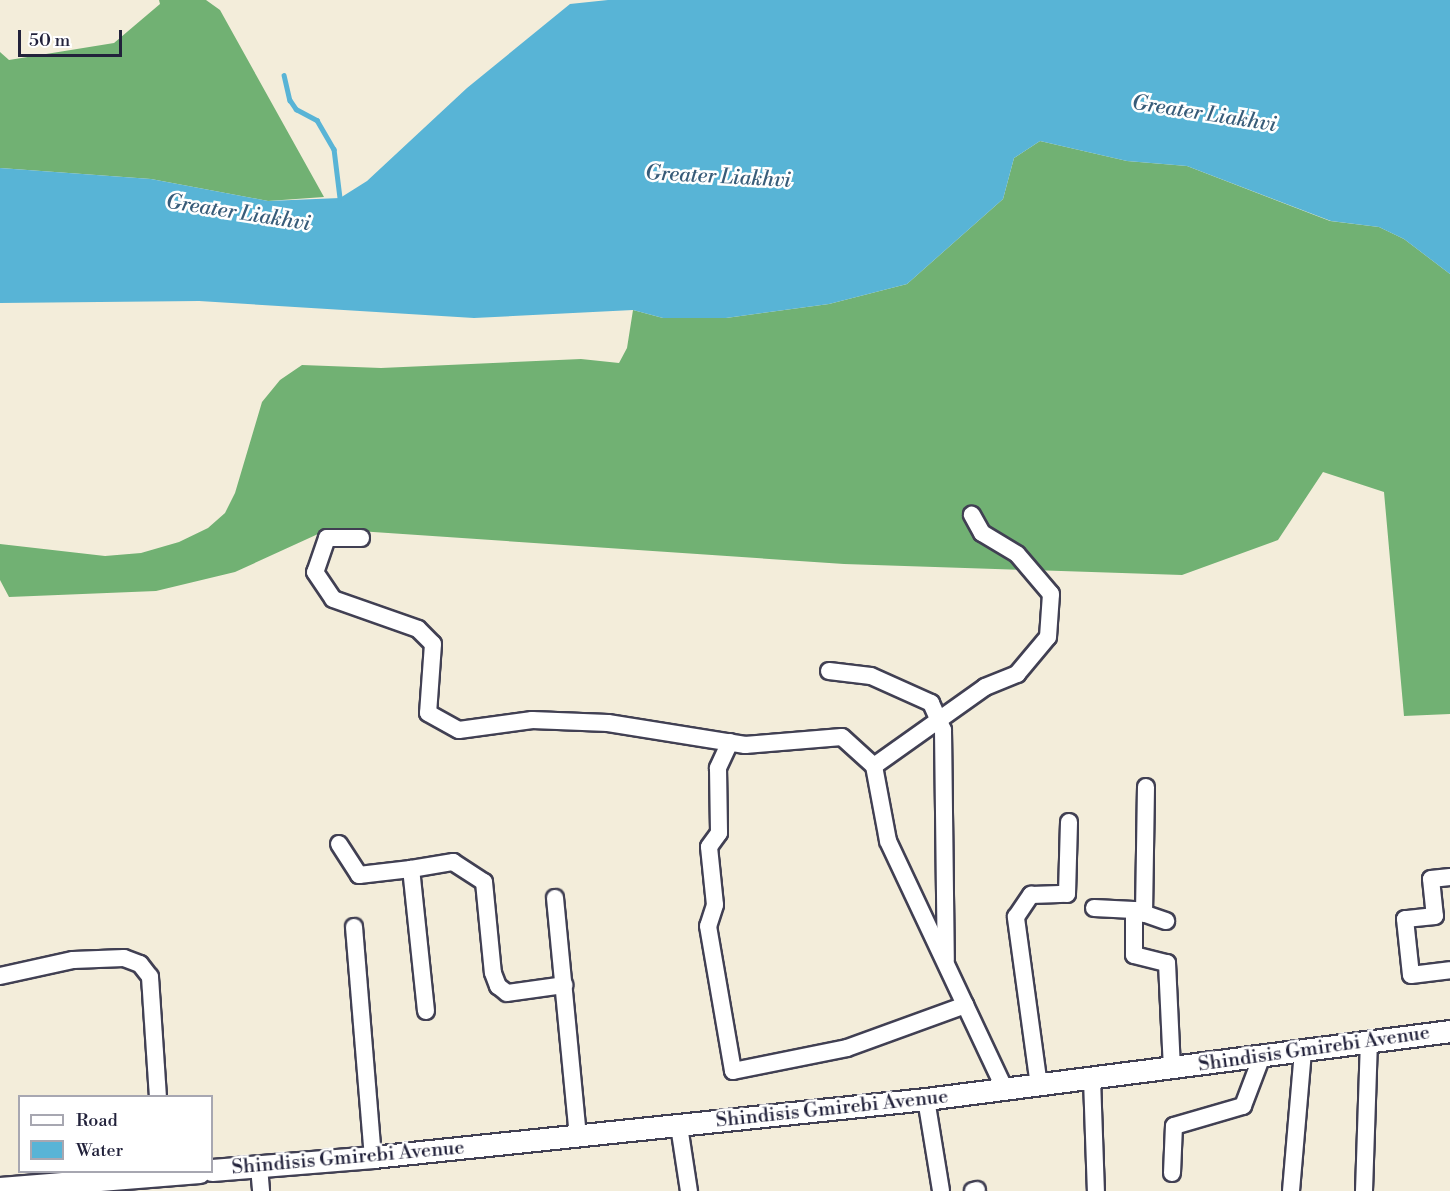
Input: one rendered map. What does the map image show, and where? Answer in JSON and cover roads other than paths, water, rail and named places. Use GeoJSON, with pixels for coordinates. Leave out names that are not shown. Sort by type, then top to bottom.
{"type":"FeatureCollection","features":[{"type":"Feature","properties":{"kind":"main road","name":"Shindisis Gmirebi Avenue"},"geometry":{"type":"LineString","coordinates":[[213,1170],[373,1157],[926,1099],[1450,1031]]}},
{"type":"Feature","properties":{"kind":"main road"},"geometry":{"type":"LineString","coordinates":[[0,1188],[159,1173]]}},
{"type":"Feature","properties":{"kind":"street"},"geometry":{"type":"LineString","coordinates":[[873,766],[985,687],[1017,674],[1048,637],[1051,594],[1017,555],[982,533],[972,515]]}},
{"type":"Feature","properties":{"kind":"street"},"geometry":{"type":"LineString","coordinates":[[361,538],[327,538],[315,572],[333,599],[418,629],[432,644],[428,713],[459,730],[532,720],[608,723],[745,745],[842,737],[873,766],[888,841],[1005,1090]]}},
{"type":"Feature","properties":{"kind":"street"},"geometry":{"type":"LineString","coordinates":[[829,670],[881,681],[931,703],[943,730],[946,966]]}},
{"type":"Feature","properties":{"kind":"street"},"geometry":{"type":"LineString","coordinates":[[730,742],[718,768],[719,833],[709,848],[715,905],[708,926],[734,1071],[847,1048],[965,1005]]}},
{"type":"Feature","properties":{"kind":"street"},"geometry":{"type":"LineString","coordinates":[[1146,787],[1139,912],[1134,955],[1167,963],[1172,1068]]}},
{"type":"Feature","properties":{"kind":"street"},"geometry":{"type":"LineString","coordinates":[[1040,1086],[1016,917],[1031,895],[1067,894],[1069,822]]}},
{"type":"Feature","properties":{"kind":"street"},"geometry":{"type":"LineString","coordinates":[[339,844],[359,875],[453,862],[484,882],[493,973],[498,986],[507,993],[564,986]]}},
{"type":"Feature","properties":{"kind":"street"},"geometry":{"type":"LineString","coordinates":[[411,869],[426,1011]]}},
{"type":"Feature","properties":{"kind":"street"},"geometry":{"type":"LineString","coordinates":[[1450,877],[1431,879],[1435,916],[1405,919],[1411,975],[1450,970]]}},
{"type":"Feature","properties":{"kind":"street"},"geometry":{"type":"LineString","coordinates":[[555,898],[578,1136]]}},
{"type":"Feature","properties":{"kind":"street"},"geometry":{"type":"LineString","coordinates":[[1094,908],[1139,912],[1166,921]]}},
{"type":"Feature","properties":{"kind":"street"},"geometry":{"type":"LineString","coordinates":[[354,927],[373,1157]]}},
{"type":"Feature","properties":{"kind":"street"},"geometry":{"type":"LineString","coordinates":[[0,976],[73,960],[124,958],[140,964],[150,977],[158,1095]]}},
{"type":"Feature","properties":{"kind":"street"},"geometry":{"type":"LineString","coordinates":[[1364,1191],[1369,1042]]}},
{"type":"Feature","properties":{"kind":"street"},"geometry":{"type":"LineString","coordinates":[[1291,1191],[1303,1050]]}},
{"type":"Feature","properties":{"kind":"street"},"geometry":{"type":"LineString","coordinates":[[1172,1173],[1174,1126],[1243,1106],[1262,1056]]}},
{"type":"Feature","properties":{"kind":"street"},"geometry":{"type":"LineString","coordinates":[[1092,1079],[1096,1191]]}},
{"type":"Feature","properties":{"kind":"street"},"geometry":{"type":"LineString","coordinates":[[926,1099],[941,1191]]}},
{"type":"Feature","properties":{"kind":"street"},"geometry":{"type":"LineString","coordinates":[[679,1126],[689,1191]]}},
{"type":"Feature","properties":{"kind":"street"},"geometry":{"type":"LineString","coordinates":[[259,1167],[261,1191]]}},
{"type":"Feature","properties":{"kind":"water","name":"Greater Liakhvi"},"geometry":{"type":"Polygon","coordinates":[[[608,0],[1450,0],[1450,274],[1404,239],[1379,227],[1331,221],[1187,166],[1127,161],[1040,141],[1014,158],[1003,199],[907,284],[829,304],[726,318],[663,318],[633,310],[474,318],[199,301],[0,303],[0,168],[151,179],[268,201],[340,198],[367,181],[467,88],[570,4],[608,0]]]}},
{"type":"Feature","properties":{"kind":"waterway"},"geometry":{"type":"LineString","coordinates":[[284,75],[290,100],[296,109],[317,120],[334,149],[340,198]]}}]}
